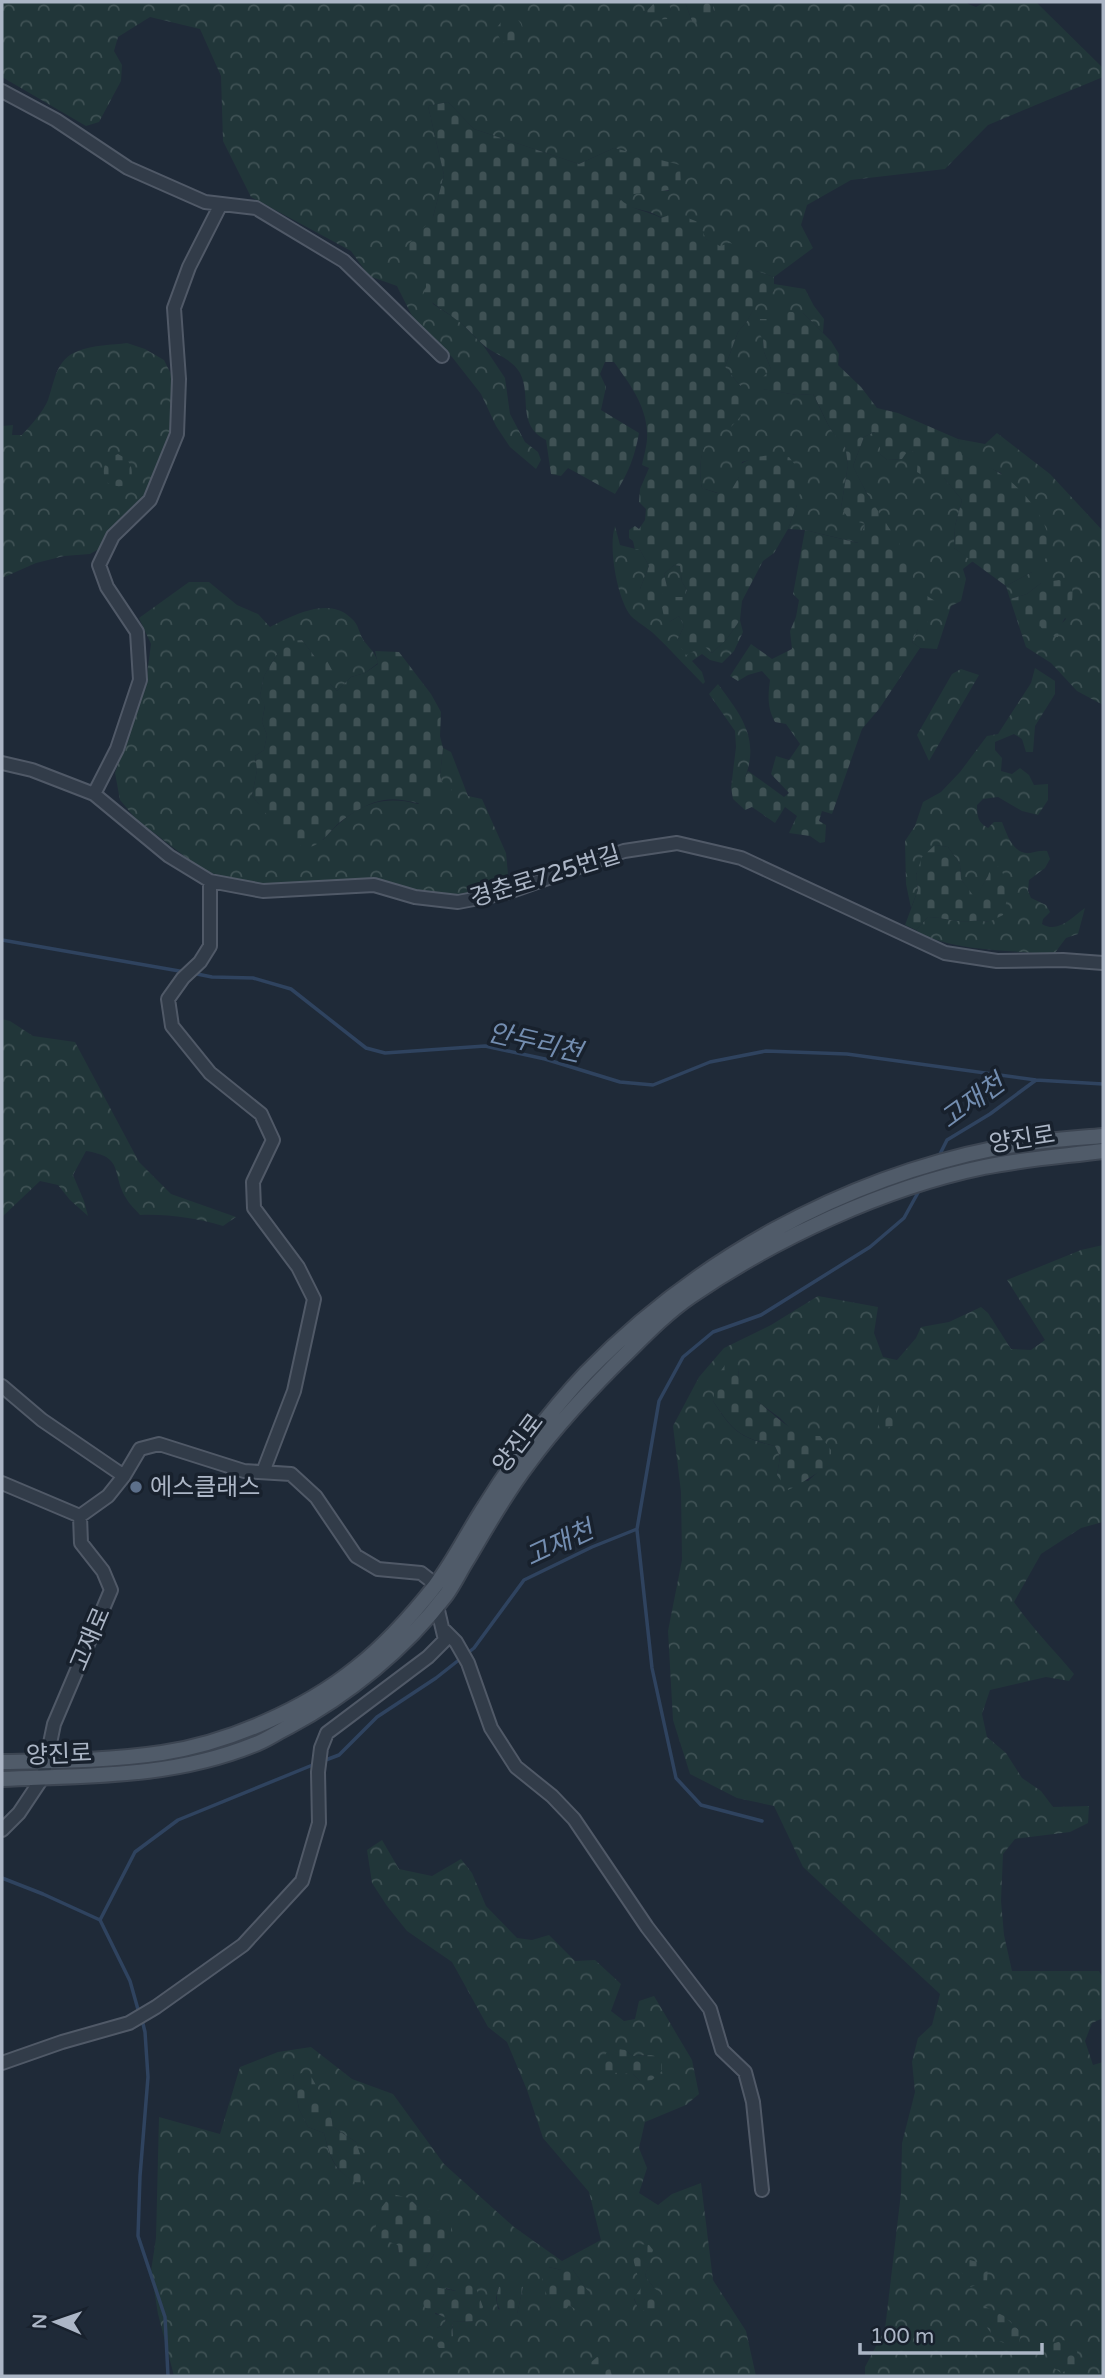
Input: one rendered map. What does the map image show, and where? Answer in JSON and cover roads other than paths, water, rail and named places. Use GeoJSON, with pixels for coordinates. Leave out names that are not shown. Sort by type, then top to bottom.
{"type":"FeatureCollection","features":[{"type":"Feature","properties":{"kind":"main road","name":"양진로"},"geometry":{"type":"LineString","coordinates":[[2,1779],[153,1772],[207,1760],[254,1745],[324,1708],[360,1681],[411,1636],[437,1606],[442,1589],[487,1502],[550,1416],[585,1374],[640,1323],[690,1282],[732,1254],[790,1222],[885,1179],[998,1148],[1103,1136]]}},
{"type":"Feature","properties":{"kind":"main road","name":"양진로"},"geometry":{"type":"LineString","coordinates":[[2,1762],[96,1760],[164,1753],[226,1738],[305,1702],[356,1668],[442,1589],[528,1464],[581,1401],[646,1334],[689,1297],[782,1242],[864,1203],[936,1179],[984,1167],[1103,1150]]}},
{"type":"Feature","properties":{"kind":"street"},"geometry":{"type":"LineString","coordinates":[[2,91],[56,120],[128,168],[205,202],[256,208],[344,261],[442,356]]}},
{"type":"Feature","properties":{"kind":"street"},"geometry":{"type":"LineString","coordinates":[[94,794],[117,749],[140,680],[137,632],[107,587],[99,565],[113,536],[150,500],[177,434],[178,379],[174,308],[190,267],[221,204]]}},
{"type":"Feature","properties":{"kind":"street","name":"경춘로725번길"},"geometry":{"type":"LineString","coordinates":[[2,763],[32,770],[94,794],[169,856],[210,881],[263,891],[374,885],[415,897],[458,902],[506,893],[624,851],[677,843],[741,858],[945,953],[997,961],[1063,960],[1103,963]]}},
{"type":"Feature","properties":{"kind":"street"},"geometry":{"type":"LineString","coordinates":[[210,881],[210,946],[200,962],[167,999],[172,1026],[210,1073],[261,1114],[273,1140],[253,1182],[254,1208],[298,1267],[314,1299],[295,1391],[262,1472]]}},
{"type":"Feature","properties":{"kind":"street"},"geometry":{"type":"LineString","coordinates":[[2,1386],[42,1420],[124,1476]]}},
{"type":"Feature","properties":{"kind":"street"},"geometry":{"type":"LineString","coordinates":[[2,1483],[80,1516],[108,1496],[140,1449],[159,1444],[244,1471],[291,1474],[316,1497],[356,1556],[378,1569],[421,1573],[442,1589]]}},
{"type":"Feature","properties":{"kind":"street","name":"고재로"},"geometry":{"type":"LineString","coordinates":[[2,1830],[19,1812],[43,1777],[54,1724],[111,1590],[103,1572],[81,1543],[80,1516]]}},
{"type":"Feature","properties":{"kind":"street"},"geometry":{"type":"LineString","coordinates":[[2,2063],[129,2023],[243,1945],[302,1881],[319,1823],[318,1772],[321,1748],[327,1733],[428,1657],[445,1640],[437,1606]]}},
{"type":"Feature","properties":{"kind":"street"},"geometry":{"type":"LineString","coordinates":[[442,1629],[460,1649],[468,1663],[491,1728],[516,1768],[552,1796],[574,1819],[647,1927],[710,2009],[722,2050],[745,2072],[753,2102],[762,2190]]}},
{"type":"Feature","properties":{"kind":"waterway","name":"안두리천"},"geometry":{"type":"LineString","coordinates":[[2,940],[185,972]]}},
{"type":"Feature","properties":{"kind":"waterway","name":"안두리천"},"geometry":{"type":"LineString","coordinates":[[192,973],[212,977],[253,978],[291,989],[366,1048],[385,1053],[485,1046],[545,1059],[620,1082],[653,1085],[710,1062],[766,1051],[847,1054],[1036,1080],[1103,1084]]}},
{"type":"Feature","properties":{"kind":"waterway","name":"고재천"},"geometry":{"type":"LineString","coordinates":[[938,1158],[947,1140],[990,1114],[1036,1080]]}},
{"type":"Feature","properties":{"kind":"waterway","name":"고재천"},"geometry":{"type":"LineString","coordinates":[[323,1761],[339,1755],[377,1717],[436,1678],[474,1648],[524,1580],[592,1547],[637,1529],[659,1401],[683,1357],[713,1332],[761,1315],[870,1247],[904,1218],[920,1189]]}},
{"type":"Feature","properties":{"kind":"waterway"},"geometry":{"type":"LineString","coordinates":[[637,1530],[652,1668],[676,1778],[701,1805],[762,1821]]}},
{"type":"Feature","properties":{"kind":"waterway","name":"고재천"},"geometry":{"type":"LineString","coordinates":[[2,1878],[100,1920],[135,1852],[178,1820],[315,1764]]}},
{"type":"Feature","properties":{"kind":"waterway"},"geometry":{"type":"LineString","coordinates":[[100,1920],[130,1981],[139,2013]]}},
{"type":"Feature","properties":{"kind":"waterway"},"geometry":{"type":"LineString","coordinates":[[142,2020],[148,2077],[138,2236],[165,2317],[168,2376]]}},
{"type":"Feature","properties":{"kind":"place","name":"에스클래스"},"geometry":{"type":"Point","coordinates":[136,1487]}}]}
